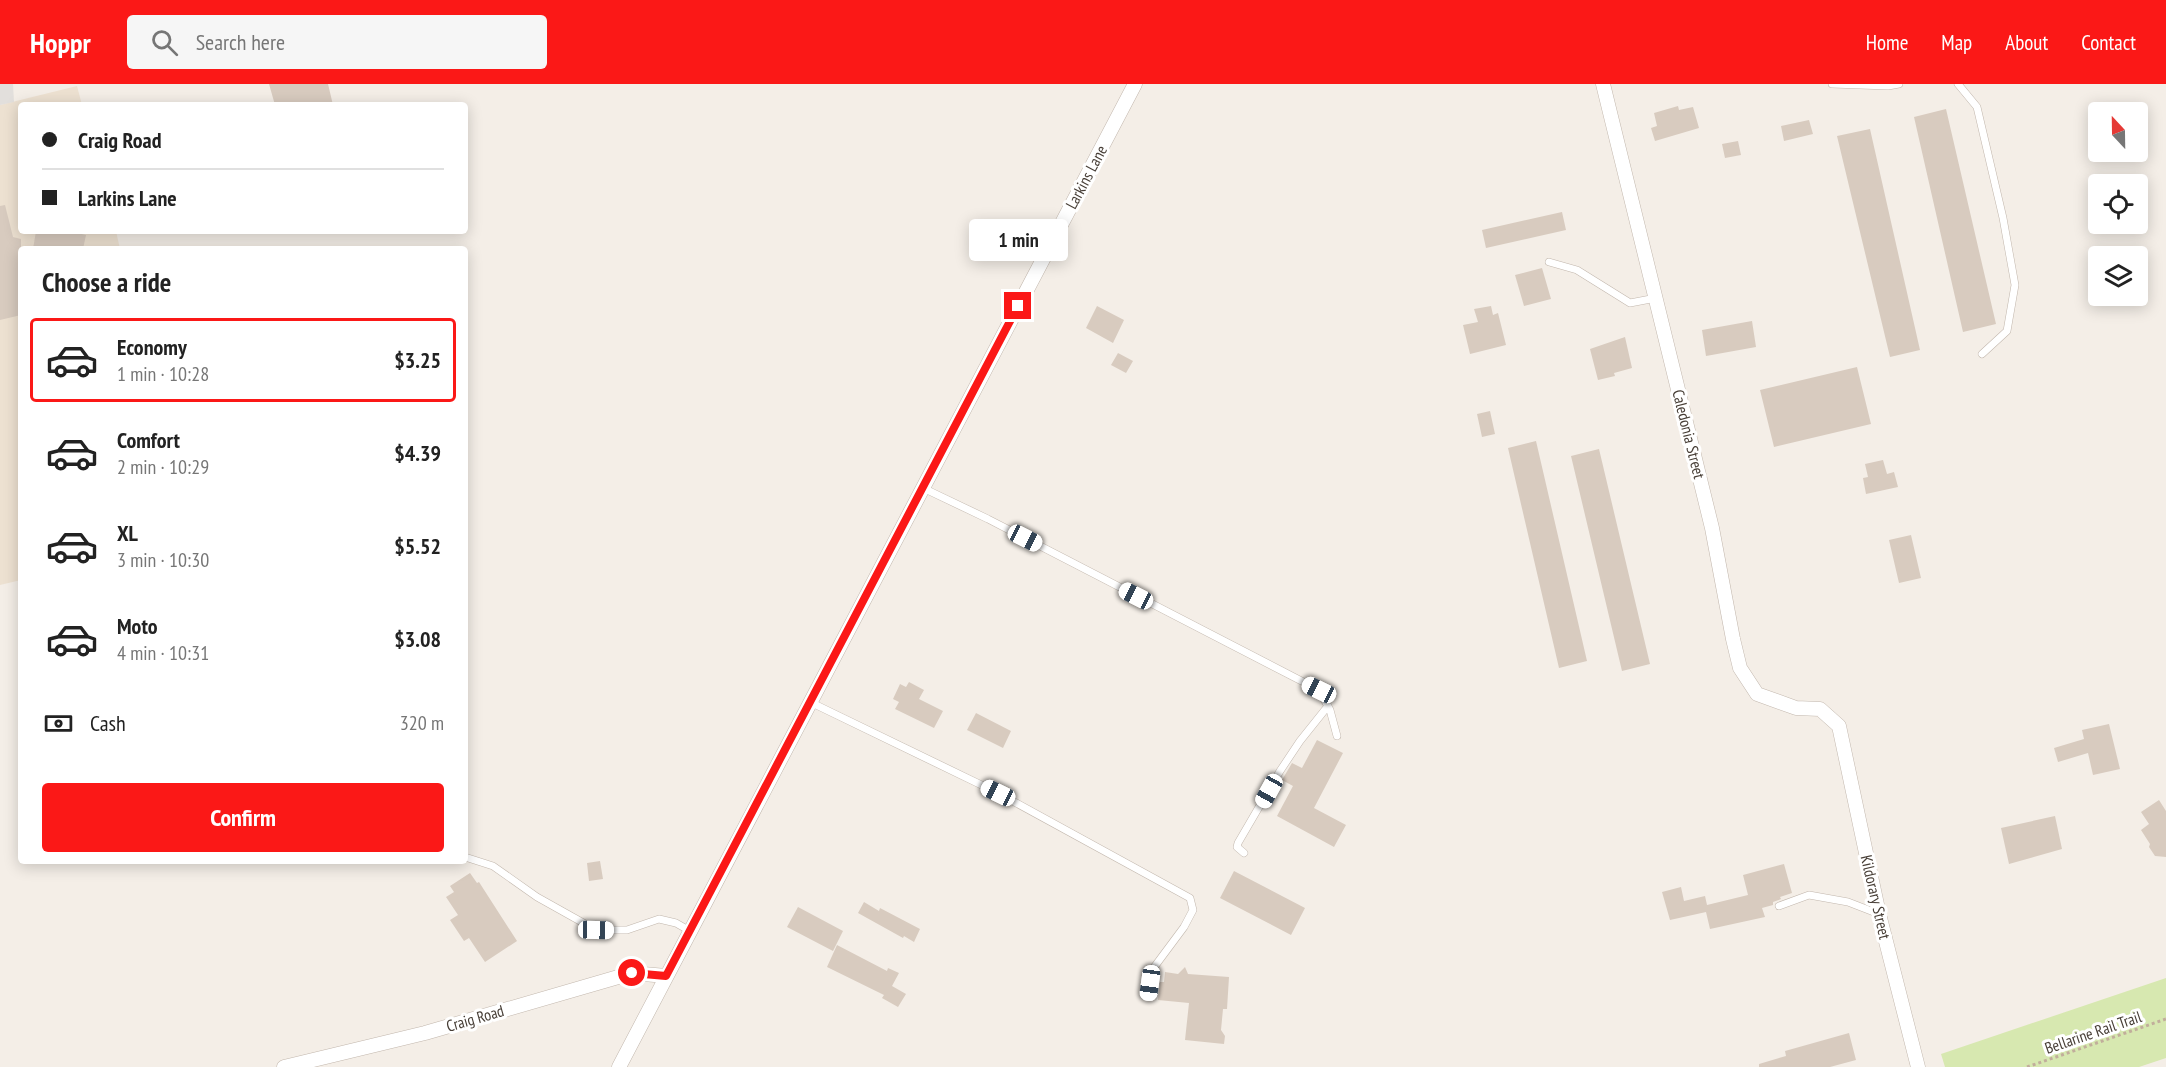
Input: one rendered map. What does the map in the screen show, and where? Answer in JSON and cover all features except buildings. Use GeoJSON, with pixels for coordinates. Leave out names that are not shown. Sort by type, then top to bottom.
{"type":"FeatureCollection","features":[{"type":"Feature","properties":{"kind":"street","name":"Larkins Lane"},"geometry":{"type":"LineString","coordinates":[[620,1067],[1135,84]]}},
{"type":"Feature","properties":{"kind":"street","name":"Caledonia Street"},"geometry":{"type":"LineString","coordinates":[[1603,84],[1712,528],[1740,668],[1757,694],[1796,708],[1820,709],[1839,726]]}},
{"type":"Feature","properties":{"kind":"street","name":"Kildorary Street"},"geometry":{"type":"LineString","coordinates":[[1839,726],[1879,914],[1918,1067]]}},
{"type":"Feature","properties":{"kind":"street","name":"Craig Road"},"geometry":{"type":"LineString","coordinates":[[284,1067],[425,1033],[632,973],[666,976]]}},
{"type":"Feature","properties":{"kind":"lane"},"geometry":{"type":"LineString","coordinates":[[1832,84],[1888,86],[1899,84]]}},
{"type":"Feature","properties":{"kind":"lane"},"geometry":{"type":"LineString","coordinates":[[1958,84],[1977,107],[2003,218],[2015,285],[2007,331],[1982,354]]}},
{"type":"Feature","properties":{"kind":"lane"},"geometry":{"type":"LineString","coordinates":[[1549,262],[1576,270],[1630,303],[1656,298]]}},
{"type":"Feature","properties":{"kind":"lane"},"geometry":{"type":"LineString","coordinates":[[923,488],[988,519],[1319,690],[1328,706],[1337,736]]}},
{"type":"Feature","properties":{"kind":"lane"},"geometry":{"type":"LineString","coordinates":[[810,702],[998,793],[1190,897],[1193,910],[1184,927],[1152,970],[1148,996]]}},
{"type":"Feature","properties":{"kind":"lane"},"geometry":{"type":"LineString","coordinates":[[1244,853],[1238,848],[1238,843],[1280,771],[1328,706]]}},
{"type":"Feature","properties":{"kind":"lane"},"geometry":{"type":"LineString","coordinates":[[468,858],[493,866],[537,897],[596,930],[627,930],[659,919],[676,923],[690,931]]}},
{"type":"Feature","properties":{"kind":"lane"},"geometry":{"type":"LineString","coordinates":[[1779,906],[1809,895],[1848,902],[1879,914]]}},
{"type":"Feature","properties":{"kind":"path","name":"Bellarine Rail Trail"},"geometry":{"type":"LineString","coordinates":[[2027,1067],[2166,1020]]}},
{"type":"Feature","properties":{"kind":"shaded area"},"geometry":{"type":"Polygon","coordinates":[[[0,84],[13,84],[14,102],[0,105],[0,84]]]}},
{"type":"Feature","properties":{"kind":"shaded area"},"geometry":{"type":"Polygon","coordinates":[[[77,86],[81,102],[18,102],[18,234],[117,234],[119,246],[18,246],[18,581],[0,585],[0,105],[77,86]]]}},
{"type":"Feature","properties":{"kind":"green space"},"geometry":{"type":"Polygon","coordinates":[[[2166,978],[2166,1058],[2139,1067],[1945,1067],[1941,1054],[2166,978]]]}},
{"type":"Feature","properties":{"kind":"route"},"geometry":{"type":"LineString","coordinates":[[632,973],[666,976],[1018,306]]}}]}
